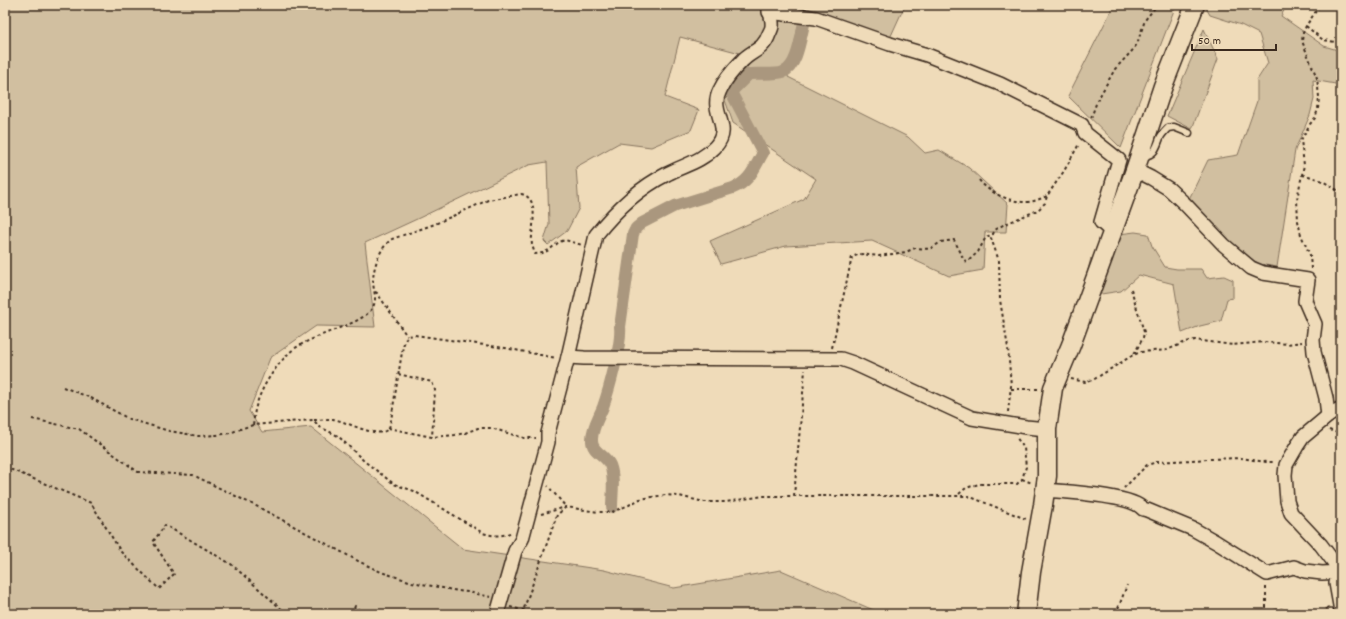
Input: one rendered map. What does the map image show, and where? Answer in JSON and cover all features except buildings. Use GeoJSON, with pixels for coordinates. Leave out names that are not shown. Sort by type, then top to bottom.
{"type":"FeatureCollection","features":[{"type":"Feature","properties":{"kind":"street"},"geometry":{"type":"LineString","coordinates":[[1026,614],[1031,572],[1047,476],[1047,429],[1056,382],[1071,345],[1137,163],[1163,86],[1195,5]]}},
{"type":"Feature","properties":{"kind":"street"},"geometry":{"type":"LineString","coordinates":[[499,609],[515,551],[522,539],[548,442],[596,235],[607,221],[644,188],[667,174],[694,163],[706,156],[715,147],[722,136],[722,127],[717,111],[716,100],[719,92],[727,78],[743,60],[761,48],[767,40],[772,26],[768,9],[816,18],[890,44],[927,55],[1000,84],[1082,126],[1085,133],[1119,160],[1101,222],[1112,232]]}},
{"type":"Feature","properties":{"kind":"street"},"geometry":{"type":"LineString","coordinates":[[1137,163],[1151,178],[1169,189],[1224,245],[1251,268],[1263,273],[1308,280],[1305,301],[1315,324],[1313,340],[1314,352],[1326,398],[1328,416]]}},
{"type":"Feature","properties":{"kind":"street"},"geometry":{"type":"LineString","coordinates":[[568,359],[841,359],[853,362],[972,418],[1047,429]]}},
{"type":"Feature","properties":{"kind":"street"},"geometry":{"type":"LineString","coordinates":[[1340,572],[1321,545],[1291,513],[1287,501],[1285,475],[1288,463],[1296,446],[1303,437],[1328,416],[1341,408]]}},
{"type":"Feature","properties":{"kind":"street"},"geometry":{"type":"LineString","coordinates":[[1044,490],[1112,498],[1135,503],[1143,509],[1193,529],[1267,574],[1294,567],[1305,571],[1322,573],[1340,572]]}},
{"type":"Feature","properties":{"kind":"street"},"geometry":{"type":"LineString","coordinates":[[1340,572],[1336,584],[1341,611]]}},
{"type":"Feature","properties":{"kind":"lane"},"geometry":{"type":"LineString","coordinates":[[1137,163],[1156,148],[1160,137],[1168,128],[1174,127],[1189,133]]}},
{"type":"Feature","properties":{"kind":"path"},"geometry":{"type":"LineString","coordinates":[[959,494],[966,488],[979,484],[1017,484],[1022,478],[1026,466],[1024,448],[1012,434],[999,430],[1001,423],[1009,411],[1010,389],[1008,348],[1000,293],[999,261],[991,238],[995,230],[1038,210],[1046,203],[1047,196],[1064,171],[1085,133],[1098,101],[1115,69],[1132,52],[1137,44],[1145,20],[1157,5]]}},
{"type":"Feature","properties":{"kind":"path"},"geometry":{"type":"LineString","coordinates":[[1308,280],[1312,266],[1310,255],[1301,235],[1296,199],[1304,164],[1301,140],[1315,118],[1318,109],[1319,97],[1317,78],[1302,41],[1306,26],[1320,5]]}},
{"type":"Feature","properties":{"kind":"path"},"geometry":{"type":"LineString","coordinates":[[1306,26],[1323,40],[1341,43]]}},
{"type":"Feature","properties":{"kind":"path"},"geometry":{"type":"LineString","coordinates":[[1302,175],[1313,176],[1341,193]]}},
{"type":"Feature","properties":{"kind":"path"},"geometry":{"type":"LineString","coordinates":[[979,180],[991,191],[1013,200],[1026,202],[1036,201],[1047,196]]}},
{"type":"Feature","properties":{"kind":"path"},"geometry":{"type":"LineString","coordinates":[[253,426],[254,411],[263,388],[276,369],[290,353],[308,341],[359,319],[374,307],[375,301],[373,280],[376,264],[381,251],[387,242],[392,239],[442,221],[488,200],[521,194],[527,195],[530,199],[534,217],[532,244],[535,254],[543,253],[559,242],[565,240],[593,248]]}},
{"type":"Feature","properties":{"kind":"path"},"geometry":{"type":"LineString","coordinates":[[829,359],[852,257],[860,254],[879,256],[906,252],[915,248],[930,249],[940,242],[954,240],[963,259],[967,262],[978,252],[986,237],[993,234]]}},
{"type":"Feature","properties":{"kind":"path"},"geometry":{"type":"LineString","coordinates":[[1131,289],[1144,332],[1143,338],[1133,355]]}},
{"type":"Feature","properties":{"kind":"path"},"geometry":{"type":"LineString","coordinates":[[374,292],[377,293],[407,336]]}},
{"type":"Feature","properties":{"kind":"path"},"geometry":{"type":"LineString","coordinates":[[407,336],[415,335],[568,359]]}},
{"type":"Feature","properties":{"kind":"path"},"geometry":{"type":"LineString","coordinates":[[313,420],[333,419],[373,432],[382,432],[388,428],[391,420],[403,346],[407,336]]}},
{"type":"Feature","properties":{"kind":"path"},"geometry":{"type":"LineString","coordinates":[[1010,389],[1056,382],[1085,382],[1093,380],[1133,355],[1141,352],[1167,350],[1195,340],[1233,345],[1264,342],[1287,344],[1313,340]]}},
{"type":"Feature","properties":{"kind":"path"},"geometry":{"type":"LineString","coordinates":[[794,496],[806,359]]}},
{"type":"Feature","properties":{"kind":"path"},"geometry":{"type":"LineString","coordinates":[[398,374],[432,382],[435,390],[432,437]]}},
{"type":"Feature","properties":{"kind":"path"},"geometry":{"type":"LineString","coordinates":[[32,419],[79,429],[138,472],[193,476],[262,509],[381,572],[412,582],[495,598],[499,609],[508,607],[539,614]]}},
{"type":"Feature","properties":{"kind":"path"},"geometry":{"type":"LineString","coordinates":[[388,428],[432,437],[456,435],[478,428],[491,428],[524,438],[548,437]]}},
{"type":"Feature","properties":{"kind":"path"},"geometry":{"type":"LineString","coordinates":[[1112,498],[1147,465],[1157,462],[1241,458],[1266,462],[1288,463]]}},
{"type":"Feature","properties":{"kind":"path"},"geometry":{"type":"LineString","coordinates":[[5,467],[91,503],[121,552],[158,589],[174,574],[153,542],[165,525],[231,564],[287,614]]}},
{"type":"Feature","properties":{"kind":"path"},"geometry":{"type":"LineString","coordinates":[[522,614],[557,515],[566,507],[548,486]]}},
{"type":"Feature","properties":{"kind":"path"},"geometry":{"type":"LineString","coordinates":[[1266,614],[1267,574]]}},
{"type":"Feature","properties":{"kind":"path"},"geometry":{"type":"LineString","coordinates":[[1116,614],[1127,585]]}},
{"type":"Feature","properties":{"kind":"path"},"geometry":{"type":"LineString","coordinates":[[352,614],[355,606],[363,614]]}},
{"type":"Feature","properties":{"kind":"path"},"geometry":{"type":"LineString","coordinates":[[1270,614],[1272,611],[1281,609],[1298,614]]}},
{"type":"Feature","properties":{"kind":"shaded area"},"geometry":{"type":"Polygon","coordinates":[[[5,5],[905,5],[890,38],[802,6],[788,77],[908,137],[925,153],[939,150],[969,168],[1008,204],[1006,232],[985,232],[983,270],[949,276],[872,241],[786,246],[721,264],[710,241],[804,199],[816,179],[733,123],[725,100],[739,77],[755,57],[680,37],[665,97],[699,110],[691,130],[651,147],[619,143],[576,167],[579,208],[567,231],[548,245],[544,241],[549,224],[547,162],[529,165],[365,243],[375,327],[316,326],[270,358],[249,411],[262,432],[311,427],[463,549],[604,570],[674,588],[781,570],[878,612],[891,614],[5,614],[5,5]]]}},
{"type":"Feature","properties":{"kind":"shaded area"},"geometry":{"type":"Polygon","coordinates":[[[1114,5],[1176,5],[1121,148],[1068,96],[1114,5]]]}},
{"type":"Feature","properties":{"kind":"shaded area"},"geometry":{"type":"Polygon","coordinates":[[[1208,5],[1287,5],[1281,16],[1324,46],[1341,51],[1341,85],[1313,80],[1314,99],[1310,115],[1295,150],[1277,267],[1259,264],[1232,244],[1188,201],[1208,160],[1238,155],[1257,101],[1257,80],[1268,63],[1259,34],[1241,25],[1210,15],[1206,8],[1208,5]]]}},
{"type":"Feature","properties":{"kind":"shaded area"},"geometry":{"type":"Polygon","coordinates":[[[1204,29],[1218,59],[1192,129],[1167,116],[1204,29]]]}},
{"type":"Feature","properties":{"kind":"shaded area"},"geometry":{"type":"Polygon","coordinates":[[[1135,232],[1148,234],[1152,246],[1165,267],[1177,269],[1201,269],[1207,278],[1224,276],[1233,280],[1233,298],[1227,299],[1221,321],[1200,326],[1182,333],[1174,284],[1139,275],[1121,291],[1081,297],[1091,258],[1095,271],[1119,234],[1135,232]]]}},
{"type":"Feature","properties":{"kind":"waterway"},"geometry":{"type":"LineString","coordinates":[[805,11],[806,5]]}},
{"type":"Feature","properties":{"kind":"waterway"},"geometry":{"type":"LineString","coordinates":[[612,507],[612,470],[608,461],[594,447],[592,443],[592,435],[606,399],[617,355],[633,234],[636,228],[642,223],[675,206],[733,188],[748,178],[763,153],[731,92],[749,74],[776,73],[783,72],[788,69],[792,64],[798,49],[805,20]]}}]}
